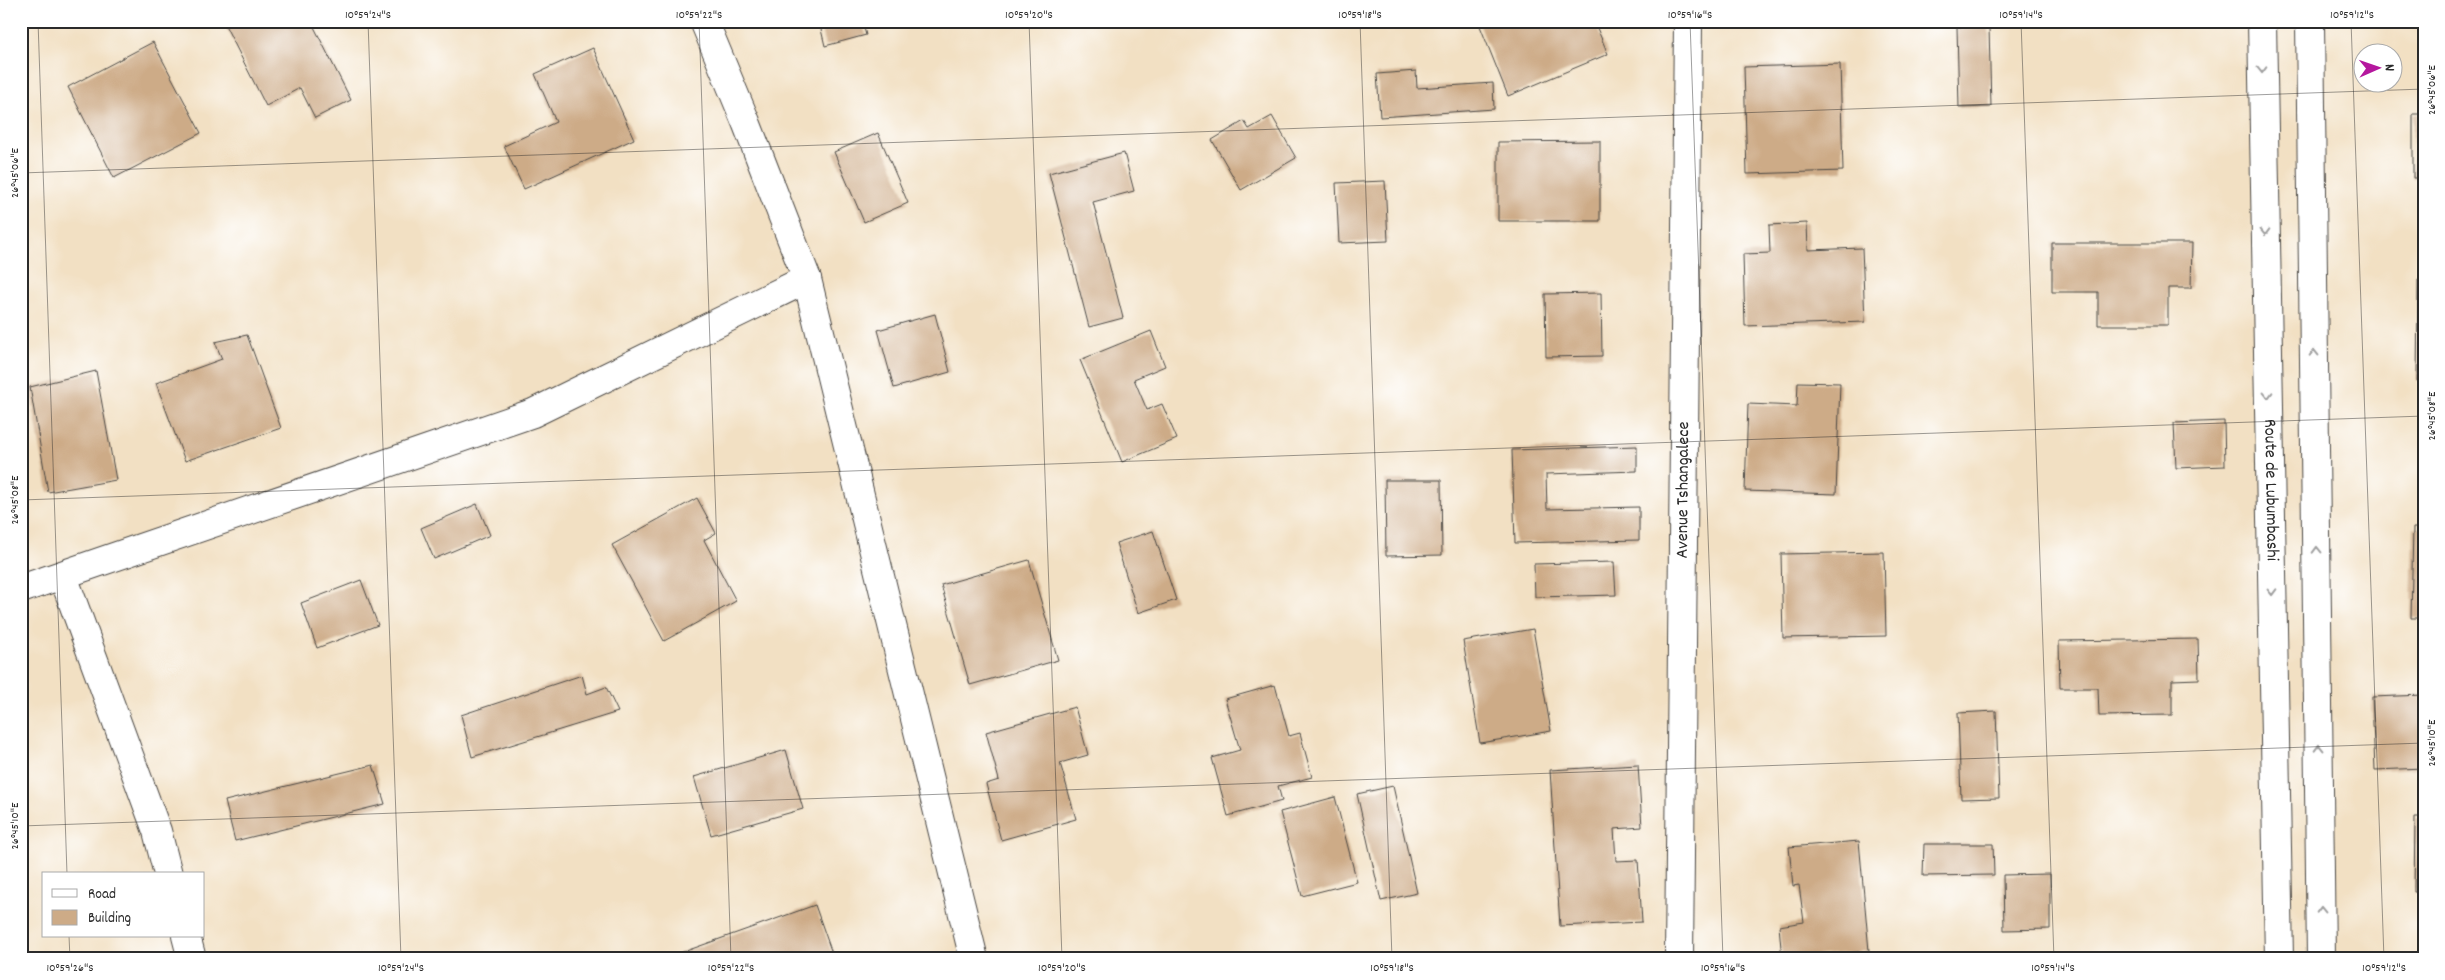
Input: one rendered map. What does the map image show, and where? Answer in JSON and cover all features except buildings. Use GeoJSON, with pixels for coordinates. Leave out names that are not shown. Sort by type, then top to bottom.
{"type":"FeatureCollection","features":[{"type":"Feature","properties":{"kind":"main road"},"geometry":{"type":"LineString","coordinates":[[704,21],[746,122],[807,279],[974,959]]}},
{"type":"Feature","properties":{"kind":"main road","name":"Avenue Tshangalece"},"geometry":{"type":"LineString","coordinates":[[1679,959],[1688,21]]}},
{"type":"Feature","properties":{"kind":"main road","name":"Route de Lubumbashi"},"geometry":{"type":"LineString","coordinates":[[2262,21],[2278,959]]}},
{"type":"Feature","properties":{"kind":"main road"},"geometry":{"type":"LineString","coordinates":[[2310,21],[2321,959]]}},
{"type":"Feature","properties":{"kind":"main road"},"geometry":{"type":"LineString","coordinates":[[21,589],[533,413],[807,279]]}},
{"type":"Feature","properties":{"kind":"main road"},"geometry":{"type":"LineString","coordinates":[[62,576],[156,831],[167,872]]}},
{"type":"Feature","properties":{"kind":"main road"},"geometry":{"type":"LineString","coordinates":[[187,938],[192,959]]}}]}
